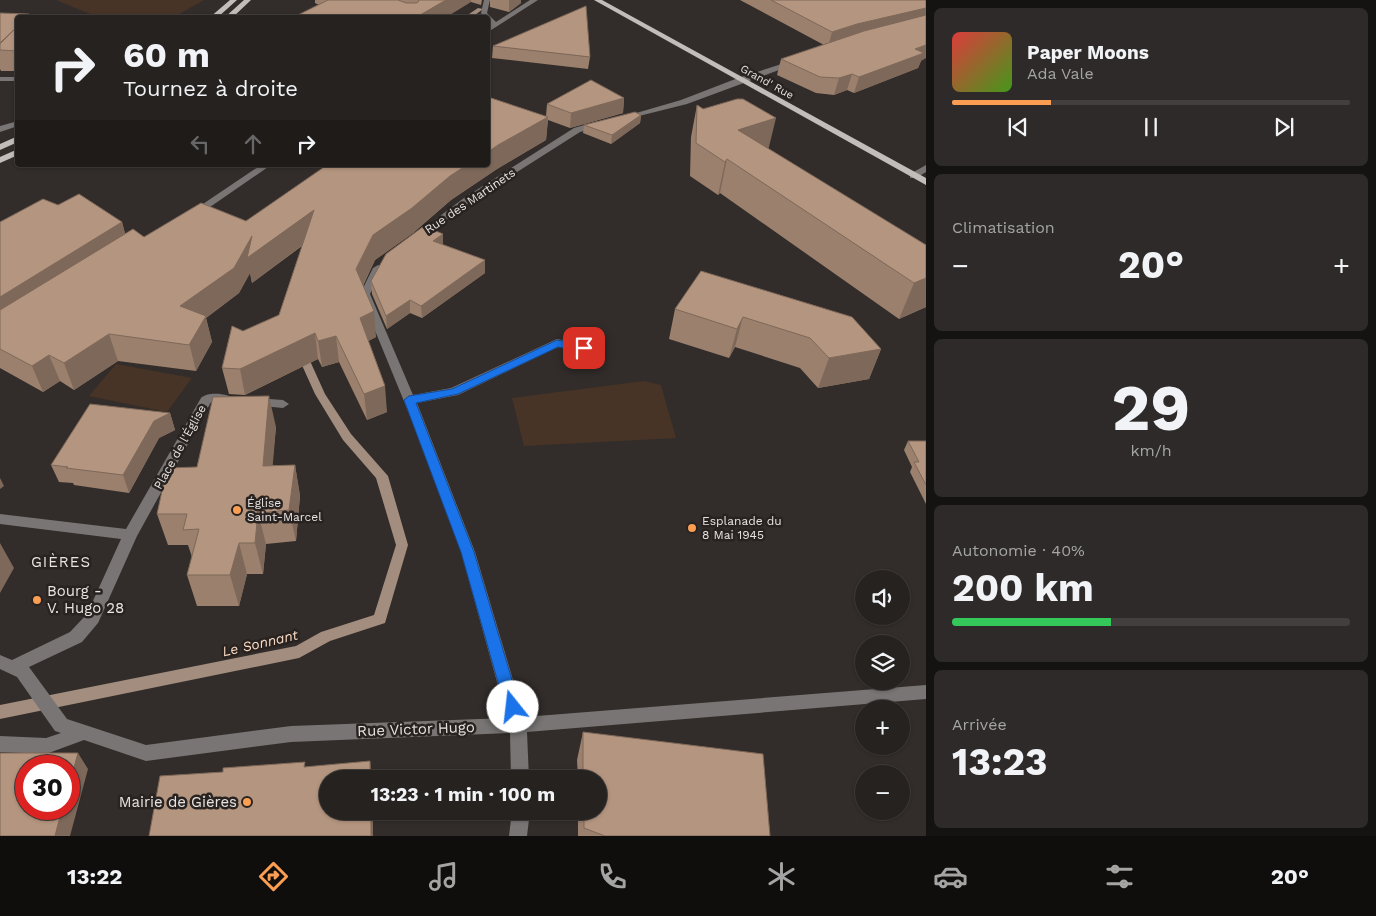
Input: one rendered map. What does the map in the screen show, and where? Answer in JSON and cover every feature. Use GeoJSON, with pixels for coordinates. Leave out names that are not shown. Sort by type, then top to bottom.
{"type":"FeatureCollection","features":[{"type":"Feature","properties":{"kind":"main road"},"geometry":{"type":"LineString","coordinates":[[216,15],[234,0]]}},
{"type":"Feature","properties":{"kind":"main road"},"geometry":{"type":"LineString","coordinates":[[230,15],[248,0]]}},
{"type":"Feature","properties":{"kind":"main road","name":"Grand' Rue"},"geometry":{"type":"LineString","coordinates":[[597,0],[926,182]]}},
{"type":"Feature","properties":{"kind":"main road"},"geometry":{"type":"LineString","coordinates":[[0,147],[15,140]]}},
{"type":"Feature","properties":{"kind":"main road"},"geometry":{"type":"LineString","coordinates":[[0,160],[15,152]]}},
{"type":"Feature","properties":{"kind":"street"},"geometry":{"type":"LineString","coordinates":[[486,15],[484,13],[488,0]]}},
{"type":"Feature","properties":{"kind":"street"},"geometry":{"type":"LineString","coordinates":[[490,29],[535,0]]}},
{"type":"Feature","properties":{"kind":"street"},"geometry":{"type":"LineString","coordinates":[[490,20],[495,25]]}},
{"type":"Feature","properties":{"kind":"street","name":"Rue des Martinets"},"geometry":{"type":"LineString","coordinates":[[412,240],[467,200],[577,130],[684,102],[741,80],[798,62]]}},
{"type":"Feature","properties":{"kind":"street"},"geometry":{"type":"LineString","coordinates":[[0,78],[15,79]]}},
{"type":"Feature","properties":{"kind":"street"},"geometry":{"type":"LineString","coordinates":[[0,129],[15,124]]}},
{"type":"Feature","properties":{"kind":"street"},"geometry":{"type":"LineString","coordinates":[[188,218],[264,167]]}},
{"type":"Feature","properties":{"kind":"street"},"geometry":{"type":"LineString","coordinates":[[913,176],[926,168]]}},
{"type":"Feature","properties":{"kind":"street"},"geometry":{"type":"LineString","coordinates":[[389,258],[381,263],[365,294],[409,400],[468,552],[518,725],[520,770]]}},
{"type":"Feature","properties":{"kind":"street"},"geometry":{"type":"LineString","coordinates":[[409,400],[454,392],[557,343],[598,351]]}},
{"type":"Feature","properties":{"kind":"street","name":"Place de l'Église"},"geometry":{"type":"LineString","coordinates":[[12,667],[76,636],[93,618],[130,535],[208,398],[283,404]]}},
{"type":"Feature","properties":{"kind":"street"},"geometry":{"type":"LineString","coordinates":[[0,519],[130,535]]}},
{"type":"Feature","properties":{"kind":"street","name":"Rue Victor Hugo"},"geometry":{"type":"LineString","coordinates":[[12,667],[61,725],[146,753],[291,734],[518,725],[926,692]]}},
{"type":"Feature","properties":{"kind":"street"},"geometry":{"type":"LineString","coordinates":[[0,744],[46,746],[85,732]]}},
{"type":"Feature","properties":{"kind":"street"},"geometry":{"type":"LineString","coordinates":[[518,836],[520,820]]}},
{"type":"Feature","properties":{"kind":"shaded area"},"geometry":{"type":"Polygon","coordinates":[[[56,0],[204,0],[178,15],[93,15],[56,0]]]}},
{"type":"Feature","properties":{"kind":"shaded area"},"geometry":{"type":"Polygon","coordinates":[[[116,364],[192,378],[167,412],[89,396],[116,364]]]}},
{"type":"Feature","properties":{"kind":"shaded area"},"geometry":{"type":"Polygon","coordinates":[[[644,381],[661,385],[676,438],[524,446],[512,398],[644,381]]]}},
{"type":"Feature","properties":{"kind":"building"},"geometry":{"type":"Polygon","coordinates":[[[328,0],[398,0],[406,3],[417,3],[418,0],[446,0],[420,15],[298,15],[328,0]]]}},
{"type":"Feature","properties":{"kind":"building"},"geometry":{"type":"Polygon","coordinates":[[[771,0],[926,0],[926,8],[857,24],[832,32],[771,0]]]}},
{"type":"Feature","properties":{"kind":"building"},"geometry":{"type":"Polygon","coordinates":[[[586,6],[590,57],[493,46],[586,6]]]}},
{"type":"Feature","properties":{"kind":"building"},"geometry":{"type":"Polygon","coordinates":[[[0,13],[29,14],[15,15],[15,29],[0,42],[0,13]]]}},
{"type":"Feature","properties":{"kind":"building"},"geometry":{"type":"Polygon","coordinates":[[[926,15],[926,45],[915,49],[924,53],[859,77],[852,74],[839,78],[820,77],[781,59],[864,31],[926,15]]]}},
{"type":"Feature","properties":{"kind":"building"},"geometry":{"type":"Polygon","coordinates":[[[15,29],[15,51],[0,50],[0,44],[15,29]]]}},
{"type":"Feature","properties":{"kind":"building"},"geometry":{"type":"Polygon","coordinates":[[[591,80],[624,98],[571,113],[547,104],[591,80]]]}},
{"type":"Feature","properties":{"kind":"building"},"geometry":{"type":"Polygon","coordinates":[[[490,98],[548,117],[490,151],[490,98]]]}},
{"type":"Feature","properties":{"kind":"building"},"geometry":{"type":"Polygon","coordinates":[[[743,99],[776,118],[738,130],[926,245],[926,278],[914,283],[727,159],[725,162],[696,143],[697,105],[703,109],[743,99]]]}},
{"type":"Feature","properties":{"kind":"building"},"geometry":{"type":"Polygon","coordinates":[[[635,112],[641,115],[612,135],[584,125],[635,112]]]}},
{"type":"Feature","properties":{"kind":"building"},"geometry":{"type":"Polygon","coordinates":[[[324,167],[464,167],[450,176],[412,208],[373,235],[356,269],[374,311],[360,318],[385,386],[364,394],[336,336],[318,341],[315,333],[240,369],[222,368],[232,326],[243,331],[279,315],[314,210],[247,258],[252,236],[234,268],[180,306],[206,316],[189,345],[109,334],[64,363],[49,355],[32,366],[0,349],[0,310],[133,229],[144,237],[201,203],[246,221],[324,167]]]}},
{"type":"Feature","properties":{"kind":"building"},"geometry":{"type":"Polygon","coordinates":[[[79,194],[122,222],[0,297],[0,222],[43,199],[58,205],[79,194]]]}},
{"type":"Feature","properties":{"kind":"building"},"geometry":{"type":"Polygon","coordinates":[[[424,226],[443,234],[433,241],[485,260],[421,306],[410,300],[386,316],[371,281],[386,254],[424,226]]]}},
{"type":"Feature","properties":{"kind":"building"},"geometry":{"type":"Polygon","coordinates":[[[701,271],[852,317],[881,349],[829,358],[810,338],[743,317],[737,329],[675,309],[701,271]]]}},
{"type":"Feature","properties":{"kind":"building","name":"Église Saint-Marcel"},"geometry":{"type":"Polygon","coordinates":[[[269,396],[263,466],[295,465],[289,510],[258,513],[255,543],[239,543],[230,575],[187,575],[199,529],[183,530],[187,514],[157,514],[167,468],[197,467],[213,397],[269,396]]]}},
{"type":"Feature","properties":{"kind":"building"},"geometry":{"type":"Polygon","coordinates":[[[90,404],[170,413],[154,421],[123,475],[51,465],[90,404]]]}},
{"type":"Feature","properties":{"kind":"building"},"geometry":{"type":"Polygon","coordinates":[[[908,441],[926,441],[926,485],[914,462],[919,462],[908,441]]]}},
{"type":"Feature","properties":{"kind":"building"},"geometry":{"type":"Polygon","coordinates":[[[583,732],[763,754],[770,836],[605,836],[584,828],[584,820],[607,820],[607,770],[583,770],[583,732]]]}},
{"type":"Feature","properties":{"kind":"building"},"geometry":{"type":"Polygon","coordinates":[[[0,753],[78,753],[77,755],[15,755],[15,820],[59,820],[55,836],[0,836],[0,753]]]}},
{"type":"Feature","properties":{"kind":"building","name":"Mairie de Gières"},"geometry":{"type":"Polygon","coordinates":[[[370,761],[370,770],[319,770],[319,820],[371,820],[371,836],[149,836],[160,776],[223,772],[223,768],[305,762],[304,767],[370,761]]]}},
{"type":"Feature","properties":{"kind":"waterway","name":"Le Sonnant"},"geometry":{"type":"LineString","coordinates":[[471,15],[480,9]]}},
{"type":"Feature","properties":{"kind":"waterway","name":"Le Sonnant"},"geometry":{"type":"LineString","coordinates":[[0,712],[299,652],[326,636],[380,619],[402,545],[382,476],[347,437],[320,394],[301,352]]}},
{"type":"Feature","properties":{"kind":"place","name":"Église Saint-Marcel"},"geometry":{"type":"Point","coordinates":[237,510]}},
{"type":"Feature","properties":{"kind":"place","name":"Esplanade du 8 Mai 1945"},"geometry":{"type":"Point","coordinates":[692,528]}},
{"type":"Feature","properties":{"kind":"place","name":"Bourg - V. Hugo 28"},"geometry":{"type":"Point","coordinates":[37,600]}},
{"type":"Feature","properties":{"kind":"place","name":"Mairie de Gières"},"geometry":{"type":"Point","coordinates":[247,802]}},
{"type":"Feature","properties":{"kind":"district","name":"GIÈRES"},"geometry":{"type":"Point","coordinates":[61,562]}},
{"type":"Feature","properties":{"kind":"route"},"geometry":{"type":"LineString","coordinates":[[513,707],[468,552],[409,400],[454,392],[557,343],[584,348]]}}]}
